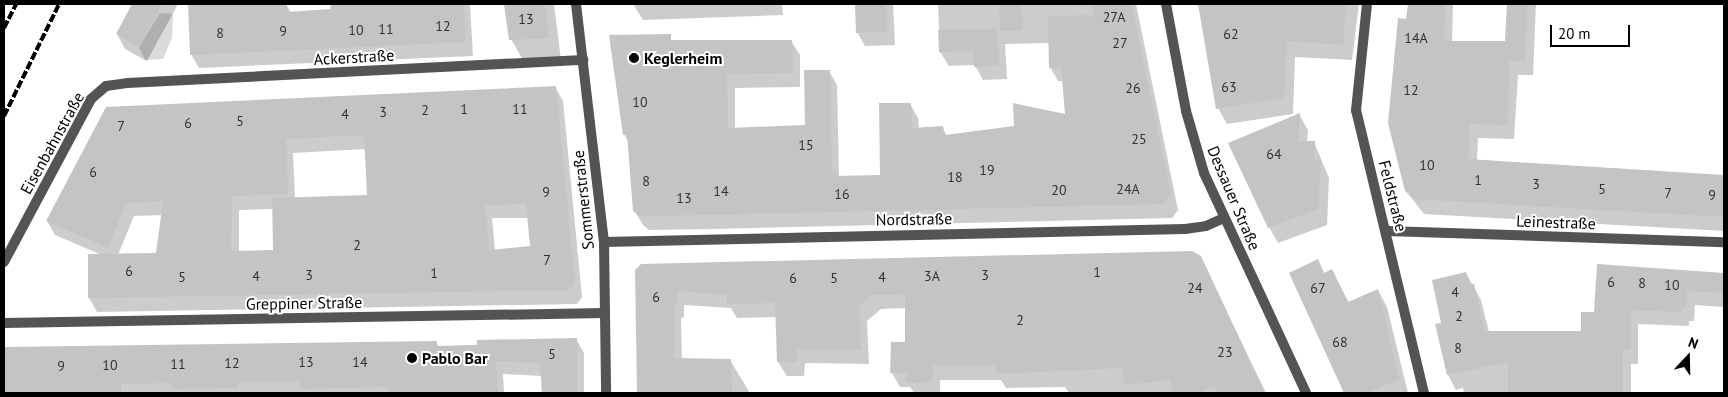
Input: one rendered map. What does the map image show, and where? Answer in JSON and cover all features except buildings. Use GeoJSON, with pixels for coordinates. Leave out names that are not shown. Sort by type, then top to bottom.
{"type":"FeatureCollection","features":[{"type":"Feature","properties":{"kind":"street","name":"Sommerstraße"},"geometry":{"type":"LineString","coordinates":[[576,4],[604,242],[606,393]]}},
{"type":"Feature","properties":{"kind":"street","name":"Dessauer Straße"},"geometry":{"type":"LineString","coordinates":[[1166,4],[1193,142],[1224,218],[1306,393]]}},
{"type":"Feature","properties":{"kind":"street","name":"Feldstraße"},"geometry":{"type":"LineString","coordinates":[[1367,4],[1356,110],[1387,231],[1424,393]]}},
{"type":"Feature","properties":{"kind":"street","name":"Ackerstraße"},"geometry":{"type":"LineString","coordinates":[[127,83],[583,60]]}},
{"type":"Feature","properties":{"kind":"street","name":"Eisenbahnstraße"},"geometry":{"type":"LineString","coordinates":[[4,262],[91,99],[106,86],[127,83]]}},
{"type":"Feature","properties":{"kind":"street","name":"Nordstraße"},"geometry":{"type":"LineString","coordinates":[[604,242],[1185,229],[1206,226],[1224,218]]}},
{"type":"Feature","properties":{"kind":"street","name":"Leinestraße"},"geometry":{"type":"LineString","coordinates":[[1387,231],[1724,242]]}},
{"type":"Feature","properties":{"kind":"street","name":"Greppiner Straße"},"geometry":{"type":"LineString","coordinates":[[4,323],[605,313]]}},
{"type":"Feature","properties":{"kind":"shaded area"},"geometry":{"type":"Polygon","coordinates":[[[160,13],[173,14],[172,38],[163,59],[145,60],[139,47],[160,13]]]}},
{"type":"Feature","properties":{"kind":"railway"},"geometry":{"type":"LineString","coordinates":[[4,28],[16,4]]}},
{"type":"Feature","properties":{"kind":"railway"},"geometry":{"type":"LineString","coordinates":[[4,116],[59,4]]}},
{"type":"Feature","properties":{"kind":"place","name":"Keglerheim"},"geometry":{"type":"Point","coordinates":[634,58]}},
{"type":"Feature","properties":{"kind":"place","name":"Pablo Bar"},"geometry":{"type":"Point","coordinates":[412,358]}}]}
